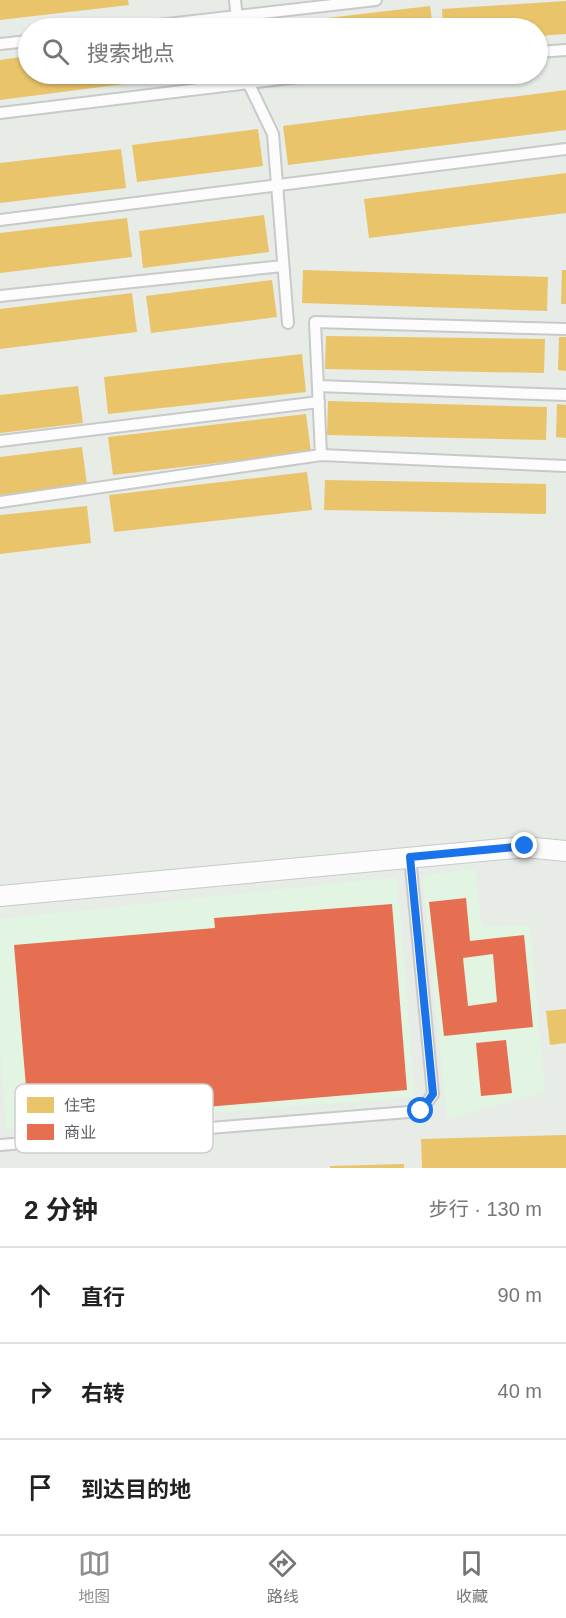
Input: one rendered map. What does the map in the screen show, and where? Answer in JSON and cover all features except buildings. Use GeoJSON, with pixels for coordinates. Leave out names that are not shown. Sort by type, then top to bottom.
{"type":"FeatureCollection","features":[{"type":"Feature","properties":{"kind":"street"},"geometry":{"type":"LineString","coordinates":[[0,896],[525,846],[566,850]]}},
{"type":"Feature","properties":{"kind":"lane"},"geometry":{"type":"LineString","coordinates":[[235,0],[237,16]]}},
{"type":"Feature","properties":{"kind":"lane"},"geometry":{"type":"LineString","coordinates":[[220,18],[376,0]]}},
{"type":"Feature","properties":{"kind":"lane"},"geometry":{"type":"LineString","coordinates":[[0,44],[18,42]]}},
{"type":"Feature","properties":{"kind":"lane"},"geometry":{"type":"LineString","coordinates":[[548,51],[566,50]]}},
{"type":"Feature","properties":{"kind":"lane"},"geometry":{"type":"LineString","coordinates":[[0,113],[204,84]]}},
{"type":"Feature","properties":{"kind":"lane"},"geometry":{"type":"LineString","coordinates":[[249,84],[273,134],[288,323]]}},
{"type":"Feature","properties":{"kind":"lane"},"geometry":{"type":"LineString","coordinates":[[0,220],[277,188],[566,149]]}},
{"type":"Feature","properties":{"kind":"lane"},"geometry":{"type":"LineString","coordinates":[[0,296],[284,266]]}},
{"type":"Feature","properties":{"kind":"lane"},"geometry":{"type":"LineString","coordinates":[[321,455],[315,322],[566,329]]}},
{"type":"Feature","properties":{"kind":"lane"},"geometry":{"type":"LineString","coordinates":[[318,386],[566,395]]}},
{"type":"Feature","properties":{"kind":"lane"},"geometry":{"type":"LineString","coordinates":[[0,441],[319,402]]}},
{"type":"Feature","properties":{"kind":"lane"},"geometry":{"type":"LineString","coordinates":[[0,502],[321,455],[566,466]]}},
{"type":"Feature","properties":{"kind":"lane"},"geometry":{"type":"LineString","coordinates":[[213,1128],[421,1111],[433,1094],[410,857]]}},
{"type":"Feature","properties":{"kind":"lane"},"geometry":{"type":"LineString","coordinates":[[0,1145],[15,1144]]}},
{"type":"Feature","properties":{"kind":"shaded area"},"geometry":{"type":"Polygon","coordinates":[[[475,869],[482,927],[530,925],[545,1092],[447,1119],[422,876],[475,869]]]}},
{"type":"Feature","properties":{"kind":"shaded area"},"geometry":{"type":"Polygon","coordinates":[[[397,877],[415,1097],[213,1113],[213,1084],[15,1084],[15,1128],[6,1129],[0,1047],[0,919],[397,877]]]}},
{"type":"Feature","properties":{"kind":"route"},"geometry":{"type":"LineString","coordinates":[[421,1111],[433,1094],[410,857],[525,846]]}}]}
